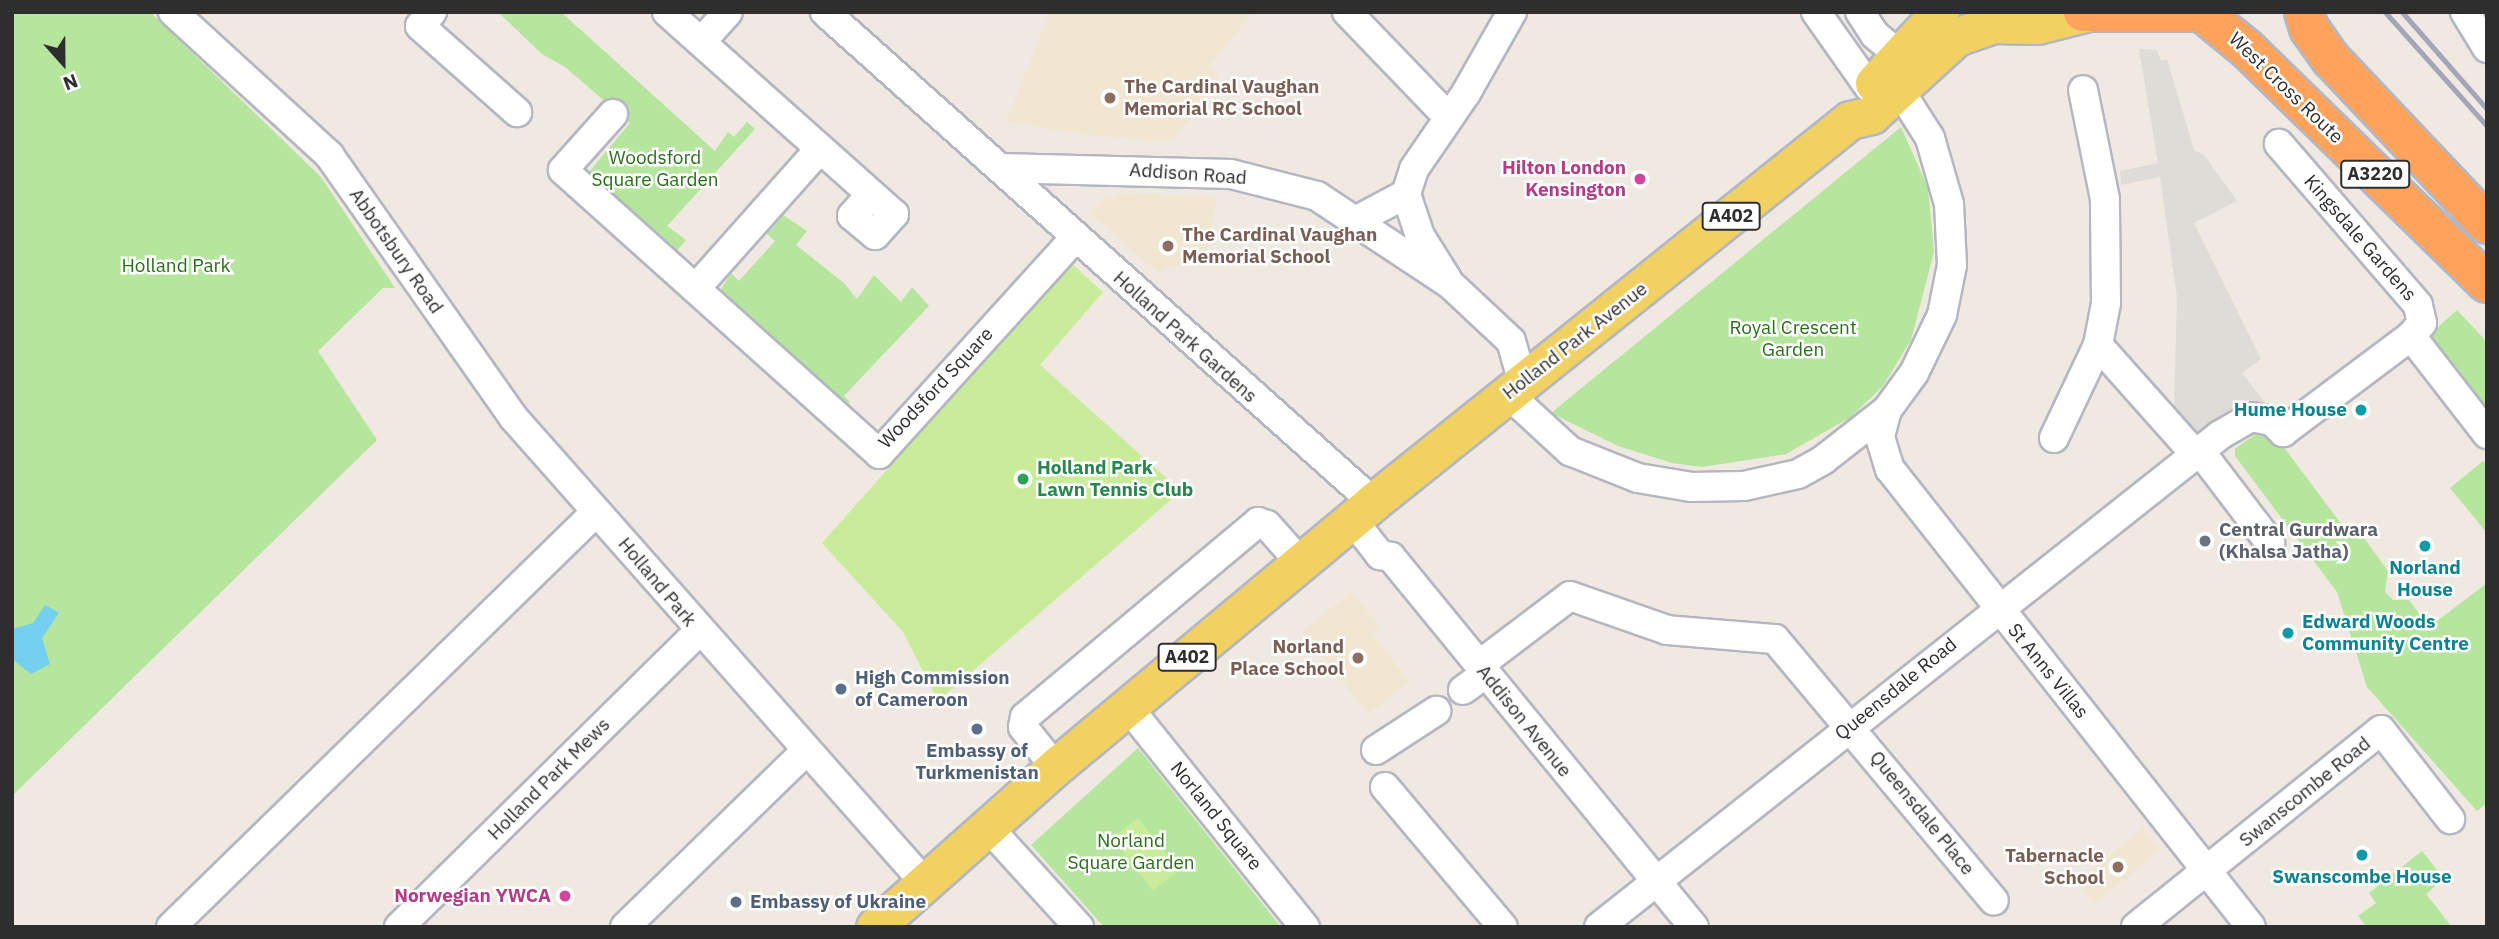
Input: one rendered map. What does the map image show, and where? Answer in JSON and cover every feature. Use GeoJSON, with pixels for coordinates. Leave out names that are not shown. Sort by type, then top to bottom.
{"type":"FeatureCollection","features":[{"type":"Feature","properties":{"kind":"highway","name":"A3220"},"geometry":{"type":"LineString","coordinates":[[2304,12],[2309,28],[2331,59],[2483,219]]}},
{"type":"Feature","properties":{"kind":"highway","name":"A3220"},"geometry":{"type":"LineString","coordinates":[[2084,13],[2204,13]]}},
{"type":"Feature","properties":{"kind":"highway","name":"West Cross Route"},"geometry":{"type":"LineString","coordinates":[[2204,13],[2247,49],[2487,283]]}},
{"type":"Feature","properties":{"kind":"main road","name":"Holland Park Avenue"},"geometry":{"type":"LineString","coordinates":[[1890,78],[1940,12]]}},
{"type":"Feature","properties":{"kind":"main road","name":"Holland Park Avenue"},"geometry":{"type":"LineString","coordinates":[[875,927],[1055,767],[1362,510],[1850,120],[1853,102],[1956,37],[1975,28],[2037,25],[2084,13]]}},
{"type":"Feature","properties":{"kind":"street","name":"Abbotsbury Road"},"geometry":{"type":"LineString","coordinates":[[173,12],[329,155],[503,404],[596,512]]}},
{"type":"Feature","properties":{"kind":"street"},"geometry":{"type":"LineString","coordinates":[[432,12],[419,26],[517,112]]}},
{"type":"Feature","properties":{"kind":"street"},"geometry":{"type":"LineString","coordinates":[[667,12],[871,194]]}},
{"type":"Feature","properties":{"kind":"street"},"geometry":{"type":"LineString","coordinates":[[701,42],[728,12]]}},
{"type":"Feature","properties":{"kind":"street"},"geometry":{"type":"LineString","coordinates":[[825,12],[1001,168]]}},
{"type":"Feature","properties":{"kind":"street"},"geometry":{"type":"LineString","coordinates":[[1347,12],[1448,117]]}},
{"type":"Feature","properties":{"kind":"street"},"geometry":{"type":"LineString","coordinates":[[1450,284],[1420,236],[1406,194],[1414,169],[1512,12]]}},
{"type":"Feature","properties":{"kind":"street"},"geometry":{"type":"LineString","coordinates":[[1516,388],[1521,406],[1570,451],[1658,482],[1716,488],[1763,483],[1798,474],[1837,450],[1887,410],[1929,345],[1942,315],[1952,265],[1950,214],[1930,138],[1890,78],[1816,12]]}},
{"type":"Feature","properties":{"kind":"street"},"geometry":{"type":"LineString","coordinates":[[1860,12],[1875,34],[1890,78]]}},
{"type":"Feature","properties":{"kind":"street"},"geometry":{"type":"LineString","coordinates":[[2465,12],[2486,46]]}},
{"type":"Feature","properties":{"kind":"street"},"geometry":{"type":"LineString","coordinates":[[2054,438],[2098,345],[2107,293],[2107,219],[2083,90]]}},
{"type":"Feature","properties":{"kind":"street","name":"Woodsford Square"},"geometry":{"type":"LineString","coordinates":[[613,114],[563,170],[880,454],[1075,238]]}},
{"type":"Feature","properties":{"kind":"street","name":"Kingsdale Gardens"},"geometry":{"type":"LineString","coordinates":[[2279,144],[2418,305],[2422,323],[2411,336]]}},
{"type":"Feature","properties":{"kind":"street"},"geometry":{"type":"LineString","coordinates":[[696,288],[820,149]]}},
{"type":"Feature","properties":{"kind":"street","name":"Addison Road"},"geometry":{"type":"LineString","coordinates":[[1001,168],[1231,174],[1317,197],[1450,284],[1511,341],[1520,373],[1516,388]]}},
{"type":"Feature","properties":{"kind":"street","name":"Holland Park Gardens"},"geometry":{"type":"LineString","coordinates":[[1001,168],[1362,510]]}},
{"type":"Feature","properties":{"kind":"street"},"geometry":{"type":"LineString","coordinates":[[1355,221],[1406,194]]}},
{"type":"Feature","properties":{"kind":"street"},"geometry":{"type":"LineString","coordinates":[[2411,336],[2487,434]]}},
{"type":"Feature","properties":{"kind":"street","name":"Queensdale Road"},"geometry":{"type":"LineString","coordinates":[[1599,927],[1997,608],[2197,452],[2251,416],[2272,421],[2283,432],[2411,336]]}},
{"type":"Feature","properties":{"kind":"street"},"geometry":{"type":"LineString","coordinates":[[2098,345],[2197,452],[2270,543]]}},
{"type":"Feature","properties":{"kind":"street","name":"St Anns Villas"},"geometry":{"type":"LineString","coordinates":[[1887,410],[1880,437],[1891,469],[1997,608],[2251,927]]}},
{"type":"Feature","properties":{"kind":"street","name":"St Anns Villas"},"geometry":{"type":"LineString","coordinates":[[1837,450],[1865,456],[1891,469]]}},
{"type":"Feature","properties":{"kind":"street","name":"Addison Avenue"},"geometry":{"type":"LineString","coordinates":[[1362,510],[1380,555],[1391,557],[1694,927]]}},
{"type":"Feature","properties":{"kind":"street","name":"Holland Park"},"geometry":{"type":"LineString","coordinates":[[596,512],[924,882]]}},
{"type":"Feature","properties":{"kind":"street"},"geometry":{"type":"LineString","coordinates":[[172,927],[596,512]]}},
{"type":"Feature","properties":{"kind":"street"},"geometry":{"type":"LineString","coordinates":[[1055,767],[1023,727],[1025,717],[1258,522],[1267,525],[1300,562]]}},
{"type":"Feature","properties":{"kind":"street","name":"Queensdale Place"},"geometry":{"type":"LineString","coordinates":[[1463,690],[1482,669],[1563,600],[1578,597],[1667,630],[1775,639],[1994,901]]}},
{"type":"Feature","properties":{"kind":"street","name":"Holland Park Mews"},"geometry":{"type":"LineString","coordinates":[[399,927],[699,631]]}},
{"type":"Feature","properties":{"kind":"street","name":"Norland Square"},"geometry":{"type":"LineString","coordinates":[[1127,706],[1305,927]]}},
{"type":"Feature","properties":{"kind":"street"},"geometry":{"type":"LineString","coordinates":[[1376,750],[1436,711]]}},
{"type":"Feature","properties":{"kind":"street","name":"Swanscombe Road"},"geometry":{"type":"LineString","coordinates":[[2208,871],[2381,730],[2450,819]]}},
{"type":"Feature","properties":{"kind":"street"},"geometry":{"type":"LineString","coordinates":[[625,927],[806,751]]}},
{"type":"Feature","properties":{"kind":"street"},"geometry":{"type":"LineString","coordinates":[[1385,787],[1503,927]]}},
{"type":"Feature","properties":{"kind":"street"},"geometry":{"type":"LineString","coordinates":[[987,826],[1079,927]]}},
{"type":"Feature","properties":{"kind":"street"},"geometry":{"type":"LineString","coordinates":[[2136,927],[2208,871]]}},
{"type":"Feature","properties":{"kind":"shaded area","name":"The Cardinal Vaughan Memorial RC School"},"geometry":{"type":"Polygon","coordinates":[[[1050,12],[1252,12],[1210,66],[1219,75],[1173,142],[1081,134],[1006,121],[1050,12]]]}},
{"type":"Feature","properties":{"kind":"shaded area"},"geometry":{"type":"Polygon","coordinates":[[[2139,49],[2157,50],[2161,61],[2167,59],[2194,150],[2204,155],[2237,201],[2194,223],[2261,359],[2242,373],[2271,410],[2199,440],[2174,406],[2177,298],[2160,177],[2121,185],[2120,171],[2158,163],[2139,49]]]}},
{"type":"Feature","properties":{"kind":"shaded area","name":"The Cardinal Vaughan Memorial School"},"geometry":{"type":"Polygon","coordinates":[[[1119,193],[1217,197],[1205,266],[1170,266],[1158,273],[1090,213],[1108,194],[1112,197],[1119,193]]]}},
{"type":"Feature","properties":{"kind":"shaded area","name":"Norland Place School"},"geometry":{"type":"Polygon","coordinates":[[[1352,592],[1380,628],[1372,634],[1410,682],[1368,714],[1303,630],[1352,592]]]}},
{"type":"Feature","properties":{"kind":"shaded area","name":"Tabernacle School"},"geometry":{"type":"Polygon","coordinates":[[[2142,828],[2160,850],[2095,904],[2077,883],[2142,828]]]}},
{"type":"Feature","properties":{"kind":"green space","name":"Holland Park"},"geometry":{"type":"Polygon","coordinates":[[[12,12],[150,12],[321,177],[395,288],[383,288],[318,351],[377,440],[12,796],[12,12]]]}},
{"type":"Feature","properties":{"kind":"green space","name":"Woodsford Square Garden"},"geometry":{"type":"Polygon","coordinates":[[[498,12],[561,12],[715,151],[728,132],[734,137],[747,122],[755,129],[667,226],[686,240],[675,253],[589,172],[630,123],[565,67],[542,54],[498,12]]]}},
{"type":"Feature","properties":{"kind":"green space","name":"Royal Crescent Garden"},"geometry":{"type":"Polygon","coordinates":[[[1901,127],[1928,188],[1934,252],[1911,340],[1883,386],[1851,417],[1786,454],[1702,467],[1672,463],[1618,446],[1551,413],[1901,127]]]}},
{"type":"Feature","properties":{"kind":"green space"},"geometry":{"type":"Polygon","coordinates":[[[783,215],[807,231],[796,245],[844,283],[857,299],[874,275],[901,302],[912,287],[929,306],[844,396],[850,402],[845,407],[720,291],[731,273],[739,281],[775,241],[767,234],[783,215]]]}},
{"type":"Feature","properties":{"kind":"green space","name":"Holland Park Lawn Tennis Club"},"geometry":{"type":"Polygon","coordinates":[[[1071,263],[1103,292],[1040,365],[1181,491],[938,701],[903,632],[822,543],[1071,263]]]}},
{"type":"Feature","properties":{"kind":"green space"},"geometry":{"type":"Polygon","coordinates":[[[2457,310],[2487,342],[2487,421],[2423,340],[2457,310]]]}},
{"type":"Feature","properties":{"kind":"green space"},"geometry":{"type":"Polygon","coordinates":[[[2262,429],[2271,430],[2345,529],[2359,531],[2388,571],[2385,592],[2393,600],[2409,600],[2423,619],[2437,621],[2487,583],[2487,803],[2477,811],[2367,687],[2337,592],[2235,456],[2235,449],[2262,429]]]}},
{"type":"Feature","properties":{"kind":"green space"},"geometry":{"type":"Polygon","coordinates":[[[2483,461],[2487,465],[2487,533],[2450,488],[2483,461]]]}},
{"type":"Feature","properties":{"kind":"green space","name":"Norland Square Garden"},"geometry":{"type":"Polygon","coordinates":[[[1138,748],[1281,927],[1104,927],[1031,845],[1138,748]]]}},
{"type":"Feature","properties":{"kind":"green space"},"geometry":{"type":"Polygon","coordinates":[[[1138,818],[1179,870],[1153,891],[1112,838],[1138,818]]]}},
{"type":"Feature","properties":{"kind":"green space"},"geometry":{"type":"Polygon","coordinates":[[[2422,851],[2444,879],[2426,894],[2452,927],[2367,927],[2358,916],[2376,903],[2369,893],[2422,851]]]}},
{"type":"Feature","properties":{"kind":"water"},"geometry":{"type":"Polygon","coordinates":[[[45,605],[59,613],[42,638],[50,664],[31,674],[12,659],[12,629],[33,623],[45,605]]]}},
{"type":"Feature","properties":{"kind":"railway"},"geometry":{"type":"LineString","coordinates":[[2385,12],[2487,126]]}},
{"type":"Feature","properties":{"kind":"railway"},"geometry":{"type":"LineString","coordinates":[[2402,12],[2487,109]]}},
{"type":"Feature","properties":{"kind":"place","name":"The Cardinal Vaughan Memorial RC School"},"geometry":{"type":"Point","coordinates":[1110,98]}},
{"type":"Feature","properties":{"kind":"place","name":"Hilton London Kensington"},"geometry":{"type":"Point","coordinates":[1640,179]}},
{"type":"Feature","properties":{"kind":"place","name":"The Cardinal Vaughan Memorial School"},"geometry":{"type":"Point","coordinates":[1168,246]}},
{"type":"Feature","properties":{"kind":"place","name":"Hume House"},"geometry":{"type":"Point","coordinates":[2361,410]}},
{"type":"Feature","properties":{"kind":"place","name":"Holland Park Lawn Tennis Club"},"geometry":{"type":"Point","coordinates":[1023,479]}},
{"type":"Feature","properties":{"kind":"place","name":"Central Gurdwara (Khalsa Jatha)"},"geometry":{"type":"Point","coordinates":[2205,541]}},
{"type":"Feature","properties":{"kind":"place","name":"Norland House"},"geometry":{"type":"Point","coordinates":[2425,546]}},
{"type":"Feature","properties":{"kind":"place","name":"Edward Woods Community Centre"},"geometry":{"type":"Point","coordinates":[2288,633]}},
{"type":"Feature","properties":{"kind":"place","name":"Norland Place School"},"geometry":{"type":"Point","coordinates":[1358,658]}},
{"type":"Feature","properties":{"kind":"place","name":"High Commission of Cameroon"},"geometry":{"type":"Point","coordinates":[841,689]}},
{"type":"Feature","properties":{"kind":"place","name":"Embassy of Turkmenistan"},"geometry":{"type":"Point","coordinates":[977,729]}},
{"type":"Feature","properties":{"kind":"place","name":"Swanscombe House"},"geometry":{"type":"Point","coordinates":[2362,855]}},
{"type":"Feature","properties":{"kind":"place","name":"Tabernacle School"},"geometry":{"type":"Point","coordinates":[2118,867]}},
{"type":"Feature","properties":{"kind":"place","name":"Norwegian YWCA"},"geometry":{"type":"Point","coordinates":[565,896]}},
{"type":"Feature","properties":{"kind":"place","name":"Embassy of Ukraine"},"geometry":{"type":"Point","coordinates":[736,902]}}]}
